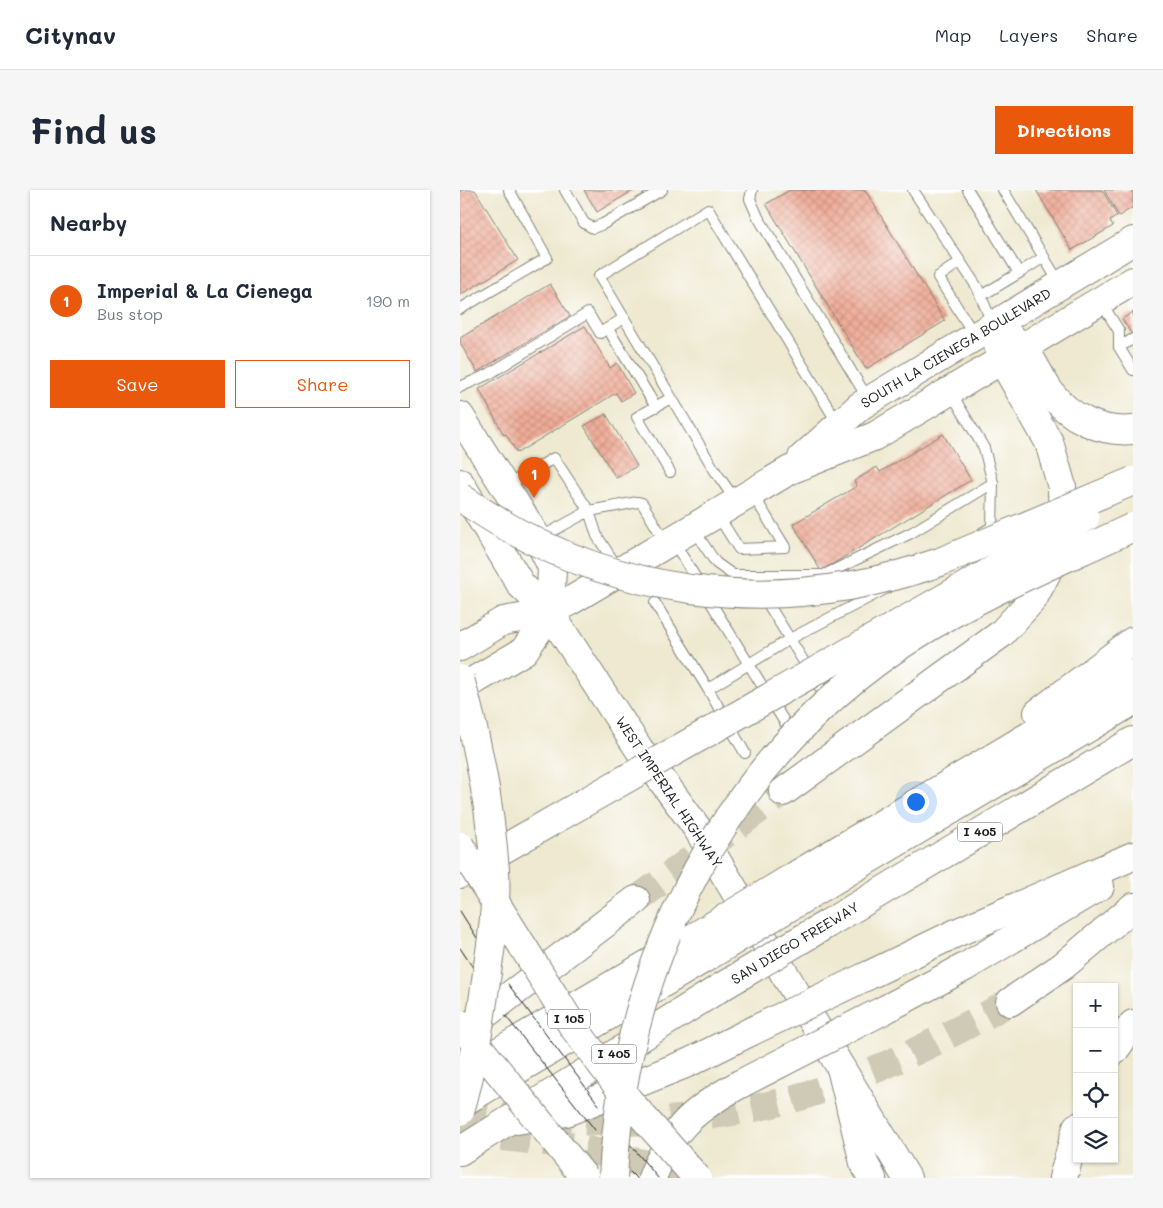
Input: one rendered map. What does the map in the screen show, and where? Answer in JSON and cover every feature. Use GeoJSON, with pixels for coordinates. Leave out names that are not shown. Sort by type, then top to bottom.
{"type":"FeatureCollection","features":[{"type":"Feature","properties":{"kind":"main road","name":"SOUTH LA CIENEGA BOULEVARD"},"geometry":{"type":"LineString","coordinates":[[790,470],[869,400],[1133,241]]}},
{"type":"Feature","properties":{"kind":"main road","name":"SOUTH LA CIENEGA BOULEVARD"},"geometry":{"type":"LineString","coordinates":[[460,647],[502,621],[550,613],[790,470],[876,436],[1133,281]]}},
{"type":"Feature","properties":{"kind":"main road"},"geometry":{"type":"LineString","coordinates":[[984,332],[1012,354],[1049,390],[1064,408],[1090,424],[1110,430],[1133,430]]}},
{"type":"Feature","properties":{"kind":"main road"},"geometry":{"type":"LineString","coordinates":[[783,792],[1001,634],[1033,599],[1063,534],[1062,486],[1057,463],[1012,354]]}},
{"type":"Feature","properties":{"kind":"main road"},"geometry":{"type":"LineString","coordinates":[[460,416],[538,539],[552,566],[550,613]]}},
{"type":"Feature","properties":{"kind":"main road","name":"WEST IMPERIAL HIGHWAY"},"geometry":{"type":"LineString","coordinates":[[460,483],[521,585],[550,613],[639,749],[697,828],[908,1178]]}},
{"type":"Feature","properties":{"kind":"main road"},"geometry":{"type":"LineString","coordinates":[[460,497],[485,515],[555,552],[630,578],[669,587],[752,594],[837,589],[907,574],[1132,488]]}},
{"type":"Feature","properties":{"kind":"main road"},"geometry":{"type":"LineString","coordinates":[[460,874],[1132,488]]}},
{"type":"Feature","properties":{"kind":"main road"},"geometry":{"type":"LineString","coordinates":[[613,1178],[618,1110],[630,1046],[644,992],[666,932],[703,857],[728,818],[768,765],[792,738],[840,692],[914,636],[981,599],[1133,527]]}},
{"type":"Feature","properties":{"kind":"main road","name":"SOUTH LA CIENEGA BOULEVARD"},"geometry":{"type":"LineString","coordinates":[[460,689],[524,651],[550,613]]}},
{"type":"Feature","properties":{"kind":"main road"},"geometry":{"type":"LineString","coordinates":[[803,885],[932,794],[1133,640]]}},
{"type":"Feature","properties":{"kind":"main road"},"geometry":{"type":"LineString","coordinates":[[932,794],[1133,674]]}},
{"type":"Feature","properties":{"kind":"main road"},"geometry":{"type":"LineString","coordinates":[[460,679],[476,738],[495,872],[494,924],[482,1010],[460,1111]]}},
{"type":"Feature","properties":{"kind":"main road"},"geometry":{"type":"LineString","coordinates":[[460,1104],[700,947],[803,885],[1133,701]]}},
{"type":"Feature","properties":{"kind":"main road","name":"SAN DIEGO FREEWAY"},"geometry":{"type":"LineString","coordinates":[[460,1150],[722,986],[1133,740]]}},
{"type":"Feature","properties":{"kind":"main road","name":"I 105"},"geometry":{"type":"LineString","coordinates":[[460,846],[574,1028],[629,1101],[697,1178]]}},
{"type":"Feature","properties":{"kind":"main road"},"geometry":{"type":"LineString","coordinates":[[460,1133],[566,1112],[690,1062],[956,933],[1133,856]]}},
{"type":"Feature","properties":{"kind":"main road"},"geometry":{"type":"LineString","coordinates":[[652,1178],[669,1140],[686,1121],[714,1098],[965,967],[1133,866]]}},
{"type":"Feature","properties":{"kind":"main road"},"geometry":{"type":"LineString","coordinates":[[460,1033],[636,900]]}},
{"type":"Feature","properties":{"kind":"main road"},"geometry":{"type":"LineString","coordinates":[[1010,1002],[1063,966],[1133,907]]}},
{"type":"Feature","properties":{"kind":"main road"},"geometry":{"type":"LineString","coordinates":[[460,1074],[700,947]]}},
{"type":"Feature","properties":{"kind":"main road"},"geometry":{"type":"LineString","coordinates":[[460,1024],[585,1178]]}},
{"type":"Feature","properties":{"kind":"main road"},"geometry":{"type":"LineString","coordinates":[[1118,1045],[1133,1024]]}},
{"type":"Feature","properties":{"kind":"main road"},"geometry":{"type":"LineString","coordinates":[[840,1068],[864,1163],[872,1178]]}},
{"type":"Feature","properties":{"kind":"main road"},"geometry":{"type":"LineString","coordinates":[[1063,1178],[1073,1142]]}},
{"type":"Feature","properties":{"kind":"lane"},"geometry":{"type":"LineString","coordinates":[[460,309],[547,258],[509,190]]}},
{"type":"Feature","properties":{"kind":"lane"},"geometry":{"type":"LineString","coordinates":[[565,190],[584,223],[593,228],[662,190]]}},
{"type":"Feature","properties":{"kind":"lane"},"geometry":{"type":"LineString","coordinates":[[752,190],[750,199],[758,217],[869,400]]}},
{"type":"Feature","properties":{"kind":"lane"},"geometry":{"type":"LineString","coordinates":[[914,190],[981,296],[984,332]]}},
{"type":"Feature","properties":{"kind":"lane"},"geometry":{"type":"LineString","coordinates":[[968,190],[1019,273]]}},
{"type":"Feature","properties":{"kind":"lane"},"geometry":{"type":"LineString","coordinates":[[1003,190],[1060,285]]}},
{"type":"Feature","properties":{"kind":"lane"},"geometry":{"type":"LineString","coordinates":[[735,503],[739,550],[785,547],[735,503],[599,276],[708,209],[839,425]]}},
{"type":"Feature","properties":{"kind":"lane"},"geometry":{"type":"LineString","coordinates":[[981,296],[1044,257]]}},
{"type":"Feature","properties":{"kind":"lane"},"geometry":{"type":"LineString","coordinates":[[960,262],[938,277],[984,332]]}},
{"type":"Feature","properties":{"kind":"lane"},"geometry":{"type":"LineString","coordinates":[[1100,301],[1123,329],[1119,347],[1133,370]]}},
{"type":"Feature","properties":{"kind":"lane"},"geometry":{"type":"LineString","coordinates":[[460,387],[489,374],[588,313],[600,333],[624,318]]}},
{"type":"Feature","properties":{"kind":"lane"},"geometry":{"type":"LineString","coordinates":[[608,328],[656,407]]}},
{"type":"Feature","properties":{"kind":"lane"},"geometry":{"type":"LineString","coordinates":[[1119,347],[1133,339]]}},
{"type":"Feature","properties":{"kind":"lane"},"geometry":{"type":"LineString","coordinates":[[708,689],[790,638],[879,593],[992,527],[993,483],[984,448],[950,391]]}},
{"type":"Feature","properties":{"kind":"lane"},"geometry":{"type":"LineString","coordinates":[[670,472],[637,418],[671,398]]}},
{"type":"Feature","properties":{"kind":"lane"},"geometry":{"type":"LineString","coordinates":[[505,486],[554,458],[589,511],[598,536],[620,572]]}},
{"type":"Feature","properties":{"kind":"lane"},"geometry":{"type":"LineString","coordinates":[[538,539],[589,511],[638,502],[677,537],[733,575],[824,575],[911,533],[993,483]]}},
{"type":"Feature","properties":{"kind":"lane"},"geometry":{"type":"LineString","coordinates":[[677,537],[787,726]]}},
{"type":"Feature","properties":{"kind":"lane"},"geometry":{"type":"LineString","coordinates":[[765,599],[827,699]]}},
{"type":"Feature","properties":{"kind":"lane"},"geometry":{"type":"LineString","coordinates":[[655,603],[745,753]]}},
{"type":"Feature","properties":{"kind":"building"},"geometry":{"type":"Polygon","coordinates":[[[460,190],[475,190],[518,260],[460,295],[460,190]]]}},
{"type":"Feature","properties":{"kind":"building"},"geometry":{"type":"Polygon","coordinates":[[[584,190],[634,190],[597,212],[584,190]]]}},
{"type":"Feature","properties":{"kind":"building"},"geometry":{"type":"Polygon","coordinates":[[[790,190],[865,190],[945,321],[866,369],[766,204],[790,190]]]}},
{"type":"Feature","properties":{"kind":"building"},"geometry":{"type":"Polygon","coordinates":[[[1036,190],[1102,190],[1117,216],[1110,221],[1113,226],[1072,250],[1036,190]]]}},
{"type":"Feature","properties":{"kind":"building"},"geometry":{"type":"Polygon","coordinates":[[[1104,190],[1133,190],[1133,207],[1119,216],[1104,190]]]}},
{"type":"Feature","properties":{"kind":"building"},"geometry":{"type":"Polygon","coordinates":[[[550,284],[570,316],[477,372],[460,343],[460,338],[550,284]]]}},
{"type":"Feature","properties":{"kind":"building"},"geometry":{"type":"Polygon","coordinates":[[[1133,312],[1133,336],[1122,319],[1133,312]]]}},
{"type":"Feature","properties":{"kind":"building"},"geometry":{"type":"Polygon","coordinates":[[[585,326],[610,368],[617,363],[634,393],[621,401],[616,393],[517,453],[506,434],[504,435],[479,389],[585,326]]]}},
{"type":"Feature","properties":{"kind":"building"},"geometry":{"type":"Polygon","coordinates":[[[606,414],[637,466],[616,478],[584,426],[606,414]]]}},
{"type":"Feature","properties":{"kind":"building"},"geometry":{"type":"Polygon","coordinates":[[[943,434],[971,480],[821,571],[793,524],[857,486],[854,481],[877,467],[880,472],[943,434]]]}},
{"type":"Feature","properties":{"kind":"tunnel"},"geometry":{"type":"LineString","coordinates":[[636,900],[783,792]]}},
{"type":"Feature","properties":{"kind":"tunnel"},"geometry":{"type":"LineString","coordinates":[[460,1107],[546,1119],[634,1122],[721,1114],[764,1106],[806,1095],[859,1076],[961,1029],[1010,1002]]}},
{"type":"Feature","properties":{"kind":"tunnel"},"geometry":{"type":"LineString","coordinates":[[460,1132],[564,1144],[680,1172]]}},
{"type":"Feature","properties":{"kind":"tram line"},"geometry":{"type":"LineString","coordinates":[[460,911],[477,938]]}},
{"type":"Feature","properties":{"kind":"tram line"},"geometry":{"type":"LineString","coordinates":[[460,948],[476,972]]}},
{"type":"Feature","properties":{"kind":"tram line"},"geometry":{"type":"LineString","coordinates":[[508,984],[599,1105]]}},
{"type":"Feature","properties":{"kind":"tram line"},"geometry":{"type":"LineString","coordinates":[[505,1015],[595,1130]]}},
{"type":"Feature","properties":{"kind":"tram line"},"geometry":{"type":"LineString","coordinates":[[629,1143],[658,1178]]}},
{"type":"Feature","properties":{"kind":"tram line"},"geometry":{"type":"LineString","coordinates":[[630,1172],[636,1178]]}},
{"type":"Feature","properties":{"kind":"place","name":"Imperial & La Cienega"},"geometry":{"type":"Point","coordinates":[534,498]}}]}
